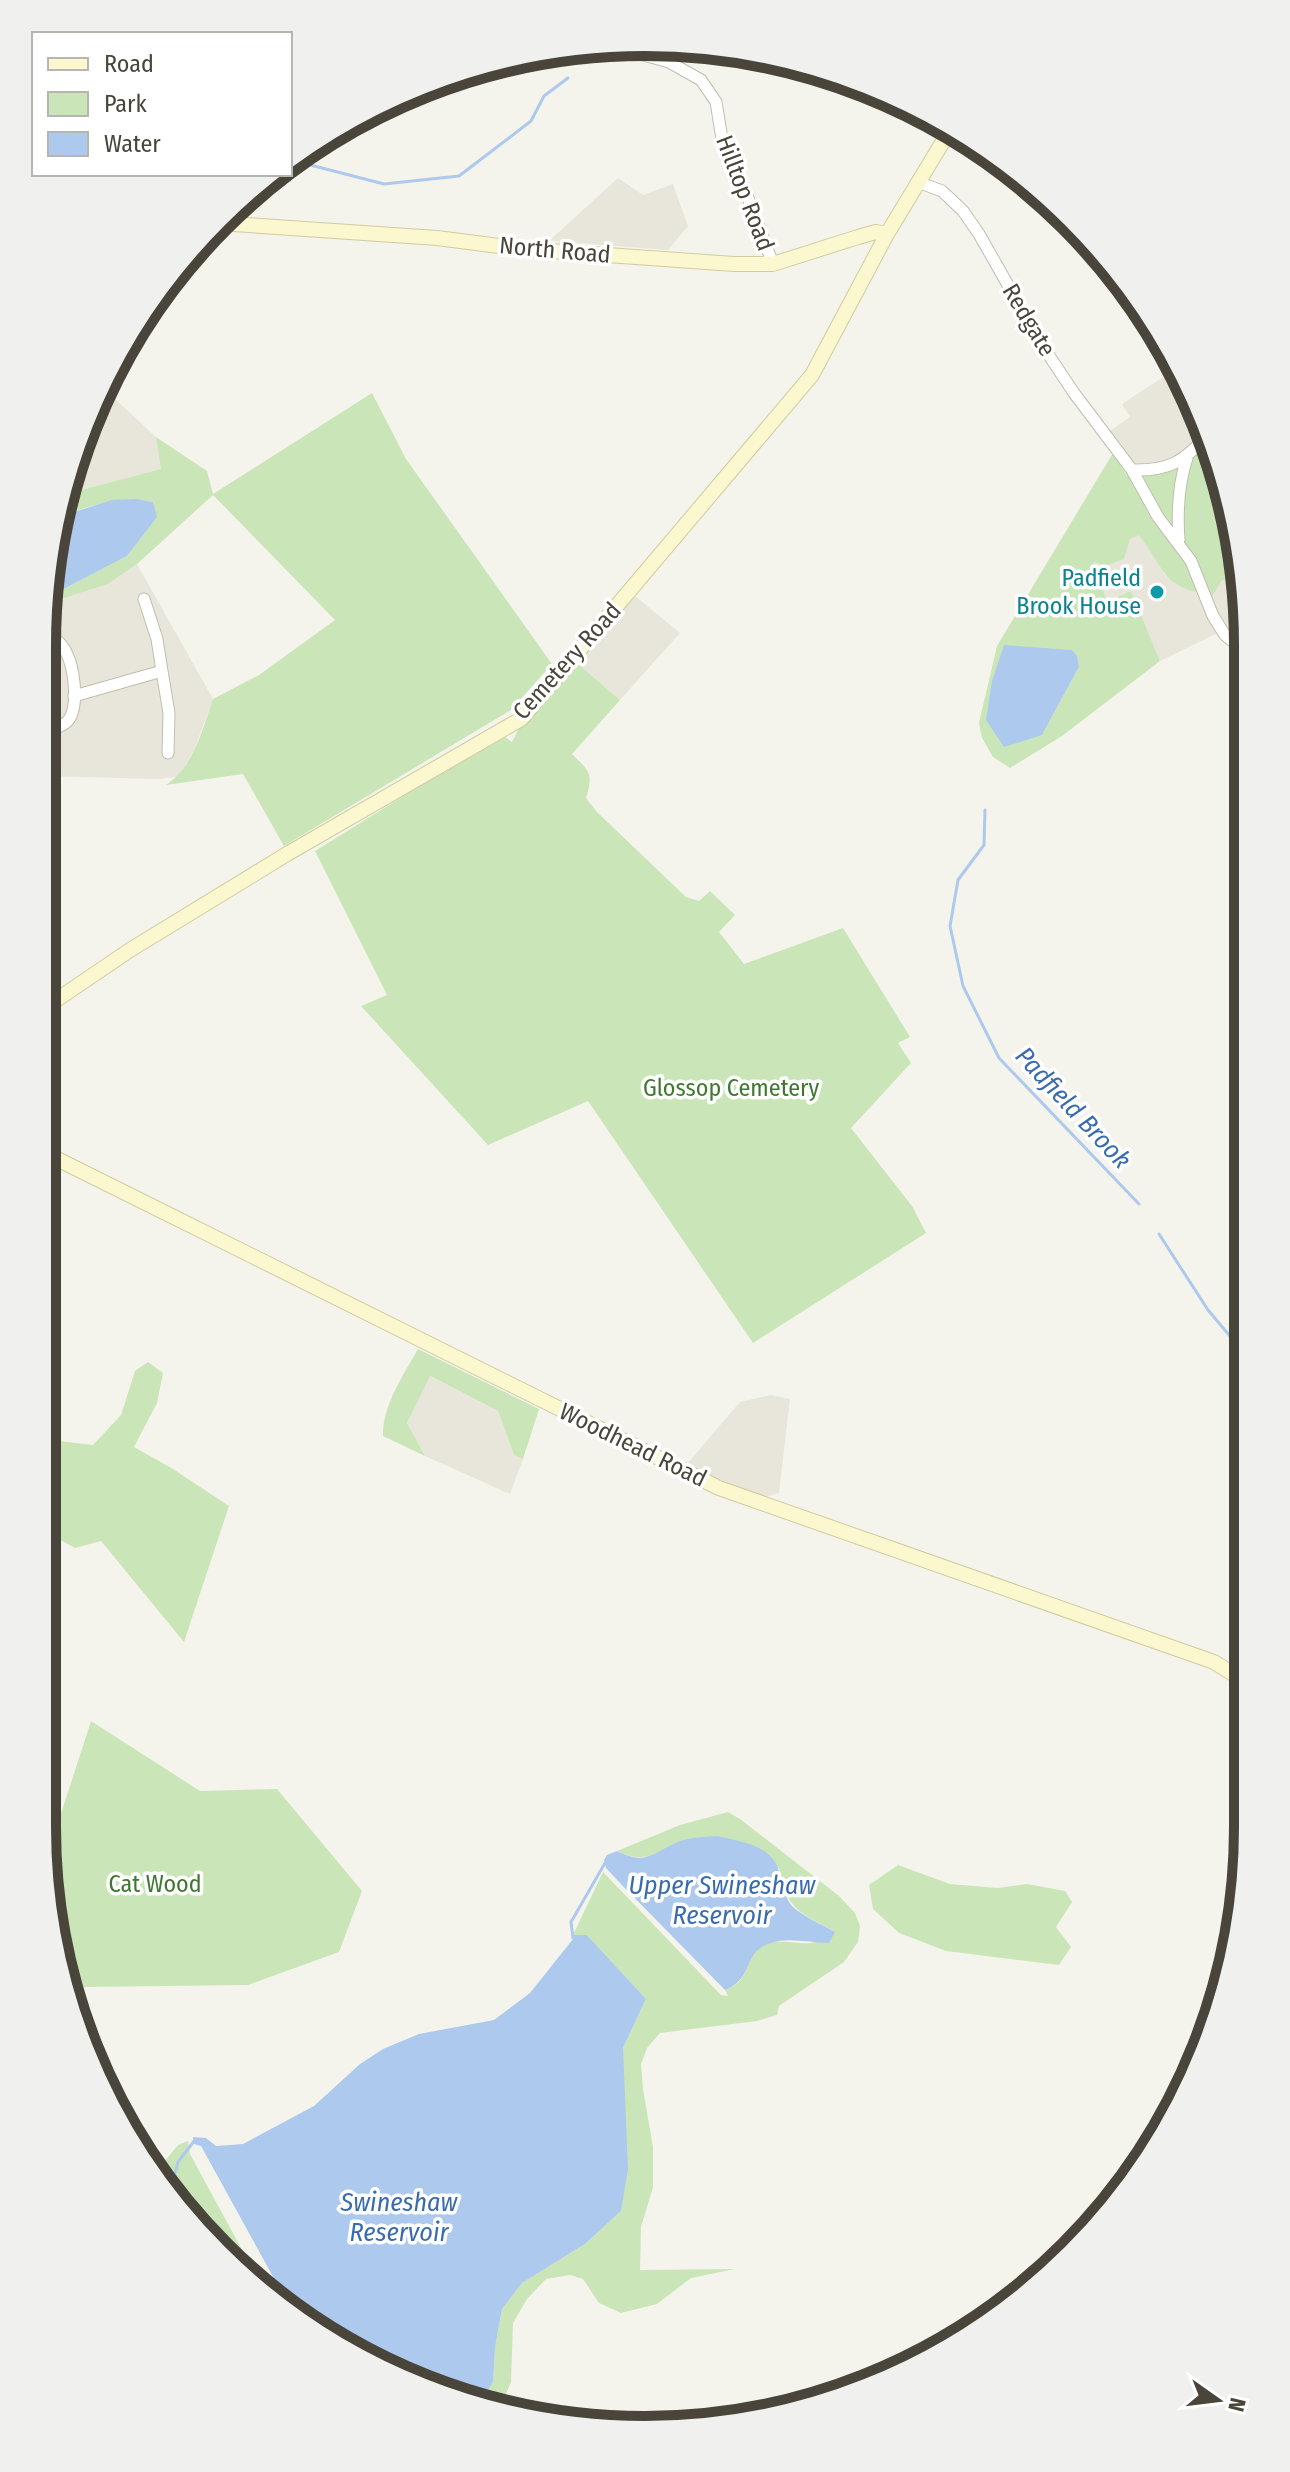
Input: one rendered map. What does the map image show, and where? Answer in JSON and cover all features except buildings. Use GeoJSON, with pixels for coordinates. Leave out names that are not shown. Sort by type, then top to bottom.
{"type":"FeatureCollection","features":[{"type":"Feature","properties":{"kind":"street","name":"Hilltop Road"},"geometry":{"type":"LineString","coordinates":[[647,56],[669,62],[701,80],[716,102],[724,151],[745,190],[773,264]]}},
{"type":"Feature","properties":{"kind":"street","name":"Cemetery Road"},"geometry":{"type":"LineString","coordinates":[[56,1000],[130,950],[274,862],[521,719],[802,389],[825,354],[887,234],[945,138]]}},
{"type":"Feature","properties":{"kind":"street","name":"Redgate"},"geometry":{"type":"LineString","coordinates":[[918,182],[942,191],[963,211],[979,234],[1042,345],[1132,470],[1158,517],[1191,561],[1213,616],[1234,642]]}},
{"type":"Feature","properties":{"kind":"street","name":"North Road"},"geometry":{"type":"LineString","coordinates":[[234,224],[734,264],[773,264],[876,232],[887,234]]}},
{"type":"Feature","properties":{"kind":"street"},"geometry":{"type":"LineString","coordinates":[[1132,470],[1173,465],[1187,458],[1199,445]]}},
{"type":"Feature","properties":{"kind":"street"},"geometry":{"type":"LineString","coordinates":[[1179,542],[1177,514],[1187,458]]}},
{"type":"Feature","properties":{"kind":"street"},"geometry":{"type":"LineString","coordinates":[[144,599],[157,639],[169,713],[168,753]]}},
{"type":"Feature","properties":{"kind":"street"},"geometry":{"type":"LineString","coordinates":[[56,639],[67,653],[74,696],[71,717],[56,728]]}},
{"type":"Feature","properties":{"kind":"street"},"geometry":{"type":"LineString","coordinates":[[74,696],[162,671]]}},
{"type":"Feature","properties":{"kind":"street","name":"Woodhead Road"},"geometry":{"type":"LineString","coordinates":[[56,1158],[719,1488],[1200,1657],[1234,1675]]}},
{"type":"Feature","properties":{"kind":"shaded area"},"geometry":{"type":"Polygon","coordinates":[[[618,178],[643,195],[673,184],[688,226],[668,250],[549,241],[618,178]]]}},
{"type":"Feature","properties":{"kind":"shaded area"},"geometry":{"type":"Polygon","coordinates":[[[1167,372],[1197,440],[1184,455],[1149,467],[1134,466],[1108,432],[1130,417],[1122,404],[1167,372]]]}},
{"type":"Feature","properties":{"kind":"shaded area"},"geometry":{"type":"Polygon","coordinates":[[[112,396],[156,437],[162,469],[77,491],[112,396]]]}},
{"type":"Feature","properties":{"kind":"shaded area"},"geometry":{"type":"Polygon","coordinates":[[[1139,534],[1165,575],[1230,580],[1234,637],[1216,634],[1160,661],[1131,592],[1107,602],[1092,562],[1105,566],[1130,539],[1139,534]]]}},
{"type":"Feature","properties":{"kind":"shaded area"},"geometry":{"type":"Polygon","coordinates":[[[137,564],[213,699],[194,750],[178,777],[56,776],[58,600],[108,584],[137,564]]]}},
{"type":"Feature","properties":{"kind":"shaded area"},"geometry":{"type":"Polygon","coordinates":[[[635,596],[680,633],[620,700],[577,663],[635,596]]]}},
{"type":"Feature","properties":{"kind":"shaded area"},"geometry":{"type":"Polygon","coordinates":[[[429,1376],[498,1411],[514,1455],[523,1459],[510,1494],[425,1456],[407,1423],[429,1376]]]}},
{"type":"Feature","properties":{"kind":"shaded area"},"geometry":{"type":"Polygon","coordinates":[[[771,1395],[790,1399],[779,1493],[763,1498],[686,1465],[740,1402],[771,1395]]]}},
{"type":"Feature","properties":{"kind":"green space"},"geometry":{"type":"Polygon","coordinates":[[[372,393],[406,459],[552,664],[511,710],[284,846],[243,774],[166,785],[190,758],[213,699],[259,675],[335,620],[213,495],[137,564],[108,584],[58,600],[59,592],[127,556],[156,517],[153,502],[141,500],[105,503],[71,513],[77,491],[161,469],[156,437],[207,471],[213,494],[372,393]]]}},
{"type":"Feature","properties":{"kind":"green space"},"geometry":{"type":"Polygon","coordinates":[[[1199,447],[1223,530],[1230,580],[1222,580],[1213,595],[1184,588],[1167,576],[1139,535],[1130,539],[1124,559],[1105,566],[1093,562],[1107,602],[1131,591],[1160,661],[1062,736],[1010,768],[993,757],[982,738],[979,723],[997,646],[1113,453],[1126,474],[1154,474],[1181,464],[1199,447]],[[1072,650],[1042,735],[1079,667],[1072,650]]]}},
{"type":"Feature","properties":{"kind":"green space","name":"Glossop Cemetery"},"geometry":{"type":"Polygon","coordinates":[[[577,663],[620,700],[572,754],[588,773],[590,783],[586,798],[597,812],[686,897],[699,901],[710,891],[735,915],[719,932],[744,964],[843,928],[910,1037],[898,1043],[911,1063],[851,1128],[912,1206],[926,1233],[753,1343],[588,1101],[488,1145],[361,1006],[387,995],[315,851],[497,738],[505,737],[512,742],[518,730],[577,663]]]}},
{"type":"Feature","properties":{"kind":"green space"},"geometry":{"type":"Polygon","coordinates":[[[418,1349],[539,1409],[523,1459],[514,1455],[498,1411],[430,1376],[407,1423],[425,1456],[383,1436],[390,1402],[418,1349]]]}},
{"type":"Feature","properties":{"kind":"green space"},"geometry":{"type":"Polygon","coordinates":[[[148,1362],[163,1373],[157,1403],[134,1447],[229,1506],[184,1642],[101,1541],[75,1548],[56,1538],[56,1441],[93,1445],[121,1415],[135,1371],[148,1362]]]}},
{"type":"Feature","properties":{"kind":"green space","name":"Cat Wood"},"geometry":{"type":"Polygon","coordinates":[[[91,1721],[200,1791],[277,1789],[362,1891],[339,1952],[248,1985],[83,1987],[77,1982],[67,1942],[57,1866],[56,1829],[91,1721]]]}},
{"type":"Feature","properties":{"kind":"green space"},"geometry":{"type":"Polygon","coordinates":[[[728,1812],[740,1819],[839,1896],[855,1913],[860,1926],[858,1942],[844,1962],[779,2006],[777,2015],[757,2021],[660,2033],[647,2048],[641,2064],[653,2147],[653,2187],[641,2227],[640,2270],[735,2269],[691,2278],[657,2304],[621,2313],[599,2303],[583,2279],[570,2275],[546,2279],[527,2299],[513,2323],[511,2382],[504,2399],[486,2394],[493,2382],[502,2309],[522,2283],[585,2244],[621,2211],[623,2048],[646,1999],[587,1935],[573,1935],[603,1872],[721,1995],[728,1996],[725,1990],[740,1981],[750,1958],[760,1947],[779,1941],[814,1942],[834,1931],[796,1908],[786,1893],[779,1868],[673,1844],[659,1852],[639,1857],[617,1851],[680,1825],[728,1812]]]}},
{"type":"Feature","properties":{"kind":"green space"},"geometry":{"type":"Polygon","coordinates":[[[898,1865],[950,1884],[998,1888],[1027,1884],[1065,1891],[1072,1902],[1056,1927],[1071,1947],[1059,1965],[946,1951],[899,1933],[873,1909],[869,1885],[898,1865]]]}},
{"type":"Feature","properties":{"kind":"green space"},"geometry":{"type":"Polygon","coordinates":[[[188,2141],[190,2154],[249,2262],[202,2215],[162,2164],[178,2145],[188,2141]]]}},
{"type":"Feature","properties":{"kind":"water"},"geometry":{"type":"Polygon","coordinates":[[[112,500],[153,502],[157,517],[127,556],[59,592],[71,513],[112,500]]]}},
{"type":"Feature","properties":{"kind":"water"},"geometry":{"type":"Polygon","coordinates":[[[1004,645],[1072,650],[1079,667],[1042,735],[1004,747],[986,720],[992,681],[1004,645]]]}},
{"type":"Feature","properties":{"kind":"water","name":"Upper Swineshaw Reservoir"},"geometry":{"type":"Polygon","coordinates":[[[718,1836],[746,1843],[770,1855],[792,1906],[835,1932],[829,1943],[785,1940],[762,1947],[751,1959],[741,1979],[725,1990],[606,1868],[604,1860],[607,1855],[617,1851],[640,1858],[684,1840],[718,1836]]]}},
{"type":"Feature","properties":{"kind":"water","name":"Swineshaw Reservoir"},"geometry":{"type":"Polygon","coordinates":[[[573,1935],[587,1935],[646,1999],[623,2048],[628,2169],[621,2211],[585,2244],[522,2283],[502,2309],[493,2382],[486,2394],[384,2355],[318,2317],[280,2289],[201,2146],[194,2144],[193,2137],[206,2138],[216,2146],[243,2144],[314,2106],[360,2064],[383,2049],[419,2034],[494,2020],[530,1993],[573,1935]]]}},
{"type":"Feature","properties":{"kind":"waterway"},"geometry":{"type":"LineString","coordinates":[[306,164],[384,184],[459,176],[531,121],[544,96],[568,78]]}},
{"type":"Feature","properties":{"kind":"waterway","name":"Padfield Brook"},"geometry":{"type":"LineString","coordinates":[[985,810],[984,845],[958,880],[950,926],[963,986],[999,1058],[1139,1204]]}},
{"type":"Feature","properties":{"kind":"waterway","name":"Padfield Brook"},"geometry":{"type":"LineString","coordinates":[[1159,1234],[1208,1310],[1234,1341]]}},
{"type":"Feature","properties":{"kind":"waterway"},"geometry":{"type":"LineString","coordinates":[[573,1938],[571,1922],[605,1863]]}},
{"type":"Feature","properties":{"kind":"waterway"},"geometry":{"type":"LineString","coordinates":[[173,2180],[178,2162],[195,2140]]}},
{"type":"Feature","properties":{"kind":"place","name":"Padfield Brook House"},"geometry":{"type":"Point","coordinates":[1157,592]}}]}
